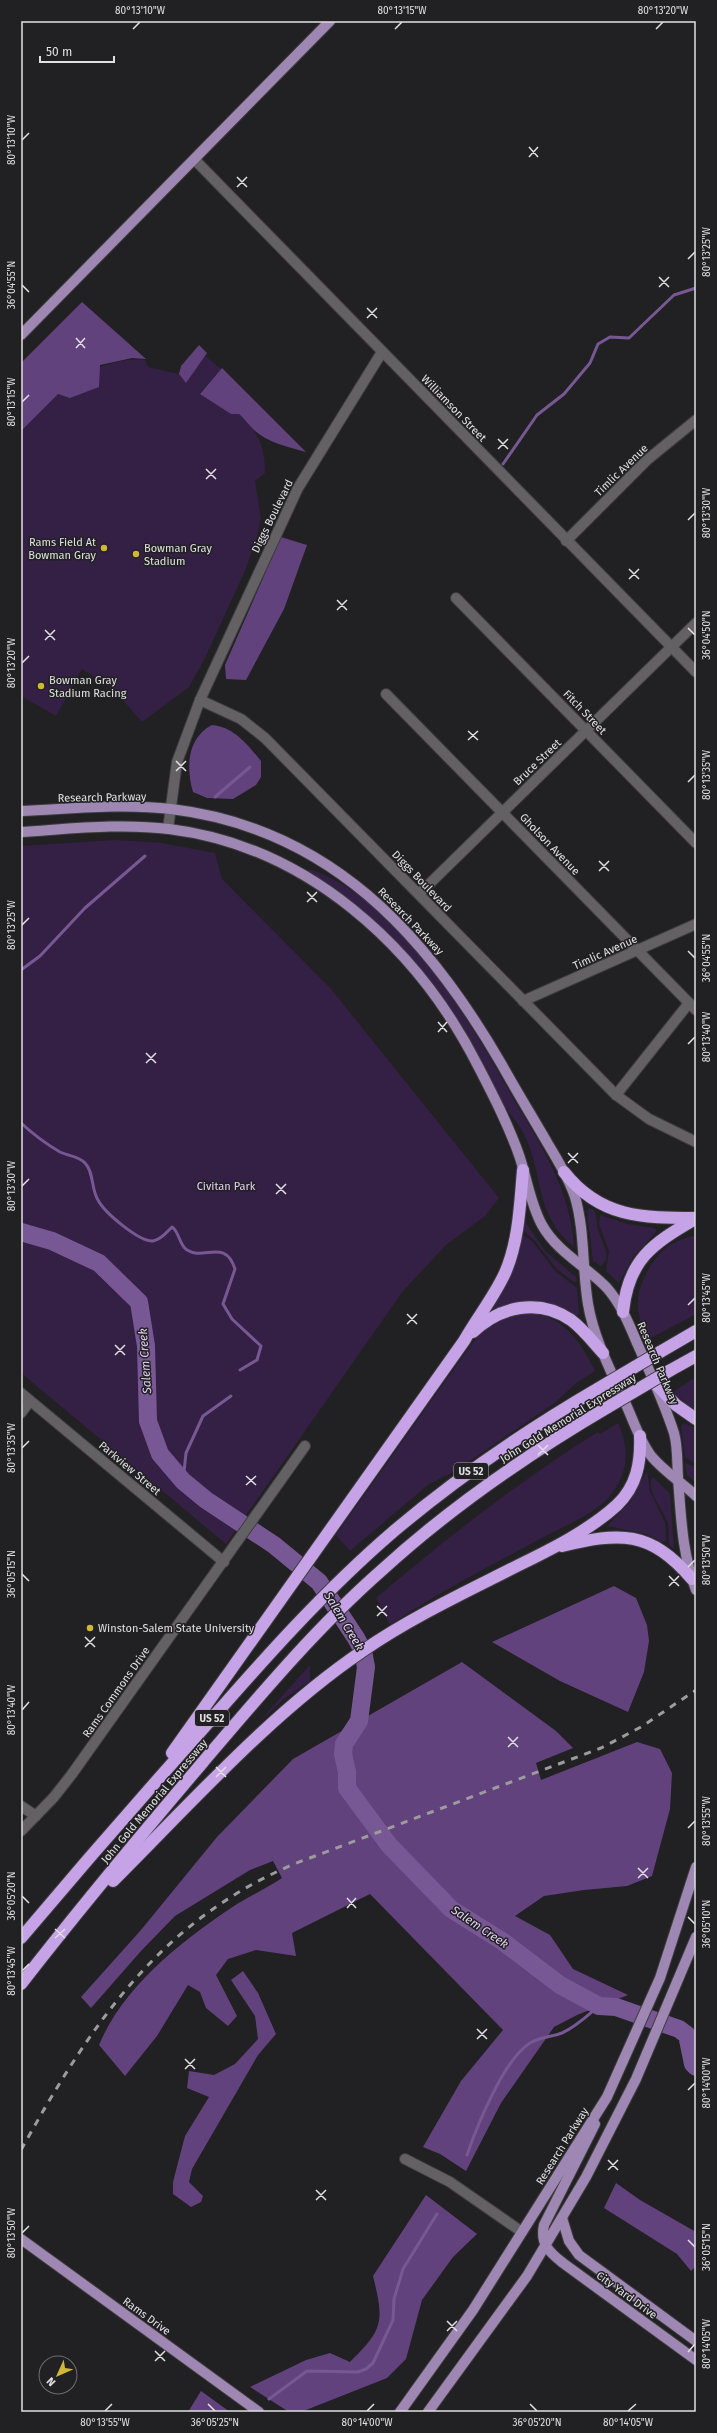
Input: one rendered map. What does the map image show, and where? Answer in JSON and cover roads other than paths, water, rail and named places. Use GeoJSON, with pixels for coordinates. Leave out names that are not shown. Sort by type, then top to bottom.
{"type":"FeatureCollection","features":[{"type":"Feature","properties":{"kind":"highway"},"geometry":{"type":"LineString","coordinates":[[128,1813],[464,1341],[500,1283],[509,1263],[517,1232],[523,1170]]}},
{"type":"Feature","properties":{"kind":"highway"},"geometry":{"type":"LineString","coordinates":[[564,1172],[584,1194],[614,1210],[643,1217],[696,1218]]}},
{"type":"Feature","properties":{"kind":"highway"},"geometry":{"type":"LineString","coordinates":[[623,1312],[628,1285],[641,1258],[662,1238],[696,1218]]}},
{"type":"Feature","properties":{"kind":"highway"},"geometry":{"type":"LineString","coordinates":[[464,1341],[484,1322],[501,1312],[519,1308],[537,1307],[555,1312],[571,1320],[603,1353]]}},
{"type":"Feature","properties":{"kind":"highway","name":"John Gold Memorial Expressway"},"geometry":{"type":"LineString","coordinates":[[21,1938],[128,1813],[296,1624],[353,1568],[405,1522],[478,1466],[542,1423],[696,1331]]}},
{"type":"Feature","properties":{"kind":"highway","name":"John Gold Memorial Expressway"},"geometry":{"type":"LineString","coordinates":[[21,1984],[148,1826],[307,1643],[363,1587],[430,1529],[490,1483],[546,1444],[696,1356]]}},
{"type":"Feature","properties":{"kind":"highway"},"geometry":{"type":"LineString","coordinates":[[655,1383],[676,1405],[696,1419]]}},
{"type":"Feature","properties":{"kind":"highway"},"geometry":{"type":"LineString","coordinates":[[71,1923],[272,1723],[318,1684],[387,1636],[553,1548],[608,1512],[622,1499],[632,1484],[638,1468],[640,1436]]}},
{"type":"Feature","properties":{"kind":"highway"},"geometry":{"type":"LineString","coordinates":[[553,1548],[606,1536],[629,1538],[649,1543],[662,1550],[692,1579]]}},
{"type":"Feature","properties":{"kind":"main road"},"geometry":{"type":"LineString","coordinates":[[21,335],[195,160],[330,21]]}},
{"type":"Feature","properties":{"kind":"main road","name":"Research Parkway"},"geometry":{"type":"LineString","coordinates":[[21,812],[114,806],[171,809],[226,820],[280,839],[330,866],[375,901],[416,941],[451,984],[482,1031],[564,1172],[577,1206],[588,1305],[603,1353],[640,1436],[650,1454],[696,1496]]}},
{"type":"Feature","properties":{"kind":"main road","name":"Research Parkway"},"geometry":{"type":"LineString","coordinates":[[21,832],[114,826],[168,829],[221,840],[247,848],[290,867],[342,899],[382,935],[431,990],[465,1041],[513,1141],[533,1205],[545,1231],[556,1244],[608,1290],[623,1312],[655,1383],[675,1439],[684,1547],[696,1590]]}},
{"type":"Feature","properties":{"kind":"main road","name":"Research Parkway"},"geometry":{"type":"LineString","coordinates":[[400,2412],[457,2334],[607,2097],[660,1978],[696,1867]]}},
{"type":"Feature","properties":{"kind":"main road"},"geometry":{"type":"LineString","coordinates":[[428,2412],[519,2287],[545,2247],[604,2144],[645,2058],[696,1937]]}},
{"type":"Feature","properties":{"kind":"main road"},"geometry":{"type":"LineString","coordinates":[[545,2247],[542,2240],[544,2225],[574,2170],[607,2097]]}},
{"type":"Feature","properties":{"kind":"main road","name":"City Yard Drive"},"geometry":{"type":"LineString","coordinates":[[562,2218],[568,2241],[579,2256],[696,2341]]}},
{"type":"Feature","properties":{"kind":"main road","name":"Rams Drive"},"geometry":{"type":"LineString","coordinates":[[21,2239],[259,2412]]}},
{"type":"Feature","properties":{"kind":"main road","name":"City Yard Drive"},"geometry":{"type":"LineString","coordinates":[[545,2247],[563,2263],[696,2360]]}},
{"type":"Feature","properties":{"kind":"street","name":"Williamson Street"},"geometry":{"type":"LineString","coordinates":[[195,160],[696,672]]}},
{"type":"Feature","properties":{"kind":"street","name":"Diggs Boulevard"},"geometry":{"type":"LineString","coordinates":[[168,829],[177,762],[200,700],[298,488],[382,352]]}},
{"type":"Feature","properties":{"kind":"street","name":"Timlic Avenue"},"geometry":{"type":"LineString","coordinates":[[566,540],[647,460],[696,420]]}},
{"type":"Feature","properties":{"kind":"street","name":"Fitch Street"},"geometry":{"type":"LineString","coordinates":[[456,598],[696,843]]}},
{"type":"Feature","properties":{"kind":"street","name":"Bruce Street"},"geometry":{"type":"LineString","coordinates":[[419,894],[696,623]]}},
{"type":"Feature","properties":{"kind":"street","name":"Gholson Avenue"},"geometry":{"type":"LineString","coordinates":[[386,694],[692,1007]]}},
{"type":"Feature","properties":{"kind":"street","name":"Diggs Boulevard"},"geometry":{"type":"LineString","coordinates":[[200,700],[241,719],[265,738],[616,1095],[649,1119],[696,1142]]}},
{"type":"Feature","properties":{"kind":"street","name":"Timlic Avenue"},"geometry":{"type":"LineString","coordinates":[[523,1001],[696,924]]}},
{"type":"Feature","properties":{"kind":"street"},"geometry":{"type":"LineString","coordinates":[[616,1095],[692,1007]]}},
{"type":"Feature","properties":{"kind":"street","name":"Parkview Street"},"geometry":{"type":"LineString","coordinates":[[21,1393],[224,1562]]}},
{"type":"Feature","properties":{"kind":"street"},"geometry":{"type":"LineString","coordinates":[[21,1413],[30,1401]]}},
{"type":"Feature","properties":{"kind":"street","name":"Rams Commons Drive"},"geometry":{"type":"LineString","coordinates":[[21,1831],[72,1774],[238,1543],[305,1446]]}},
{"type":"Feature","properties":{"kind":"street"},"geometry":{"type":"LineString","coordinates":[[21,1806],[36,1816]]}},
{"type":"Feature","properties":{"kind":"street"},"geometry":{"type":"LineString","coordinates":[[405,2159],[450,2182],[522,2232]]}},
{"type":"Feature","properties":{"kind":"waterway"},"geometry":{"type":"LineString","coordinates":[[503,464],[537,415],[564,394],[590,363],[598,344],[610,337],[629,338],[674,295],[696,288]]}},
{"type":"Feature","properties":{"kind":"waterway"},"geometry":{"type":"LineString","coordinates":[[215,797],[250,767]]}},
{"type":"Feature","properties":{"kind":"waterway"},"geometry":{"type":"LineString","coordinates":[[21,970],[40,956],[85,908],[145,856]]}},
{"type":"Feature","properties":{"kind":"waterway"},"geometry":{"type":"LineString","coordinates":[[21,1123],[55,1149],[83,1161],[90,1171],[94,1191],[98,1200],[114,1219],[131,1232],[139,1237],[153,1241],[161,1237],[172,1227],[182,1245],[187,1250],[194,1253],[220,1252],[226,1254],[231,1260],[235,1269],[223,1304],[232,1319],[261,1346],[257,1360],[240,1370]]}},
{"type":"Feature","properties":{"kind":"waterway","name":"Salem Creek"},"geometry":{"type":"LineString","coordinates":[[21,1232],[52,1241],[99,1263],[139,1302],[146,1346],[148,1421],[160,1454],[183,1481],[206,1500],[274,1545],[319,1582],[356,1638],[363,1651],[366,1667],[359,1721],[344,1744],[343,1754],[347,1772],[347,1788],[389,1845],[451,1909],[502,1941],[560,1985],[599,2006],[616,2007],[679,2029],[687,2035],[693,2064],[696,2067]]}},
{"type":"Feature","properties":{"kind":"waterway"},"geometry":{"type":"LineString","coordinates":[[183,1481],[186,1453],[203,1416],[231,1396]]}},
{"type":"Feature","properties":{"kind":"waterway"},"geometry":{"type":"LineString","coordinates":[[467,2155],[492,2094],[520,2051],[530,2043],[541,2038],[567,2031],[599,2006]]}},
{"type":"Feature","properties":{"kind":"waterway"},"geometry":{"type":"LineString","coordinates":[[269,2399],[307,2371],[358,2372],[366,2369],[373,2363],[393,2320],[394,2299],[403,2269],[437,2214]]}},
{"type":"Feature","properties":{"kind":"railway"},"geometry":{"type":"LineString","coordinates":[[21,2150],[47,2104],[102,2020],[132,1982],[166,1947],[204,1916],[246,1888],[294,1864],[601,1748],[641,1727],[696,1690]]}},
{"type":"Feature","properties":{"kind":"place","name":"Rams Field At Bowman Gray"},"geometry":{"type":"Point","coordinates":[104,548]}},
{"type":"Feature","properties":{"kind":"place","name":"Bowman Gray Stadium"},"geometry":{"type":"Point","coordinates":[136,554]}},
{"type":"Feature","properties":{"kind":"place","name":"Bowman Gray Stadium Racing"},"geometry":{"type":"Point","coordinates":[41,686]}},
{"type":"Feature","properties":{"kind":"place","name":"Winston-Salem State University"},"geometry":{"type":"Point","coordinates":[90,1628]}},
{"type":"Feature","properties":{"kind":"park label","name":"Civitan Park"},"geometry":{"type":"Point","coordinates":[226,1186]}}]}
